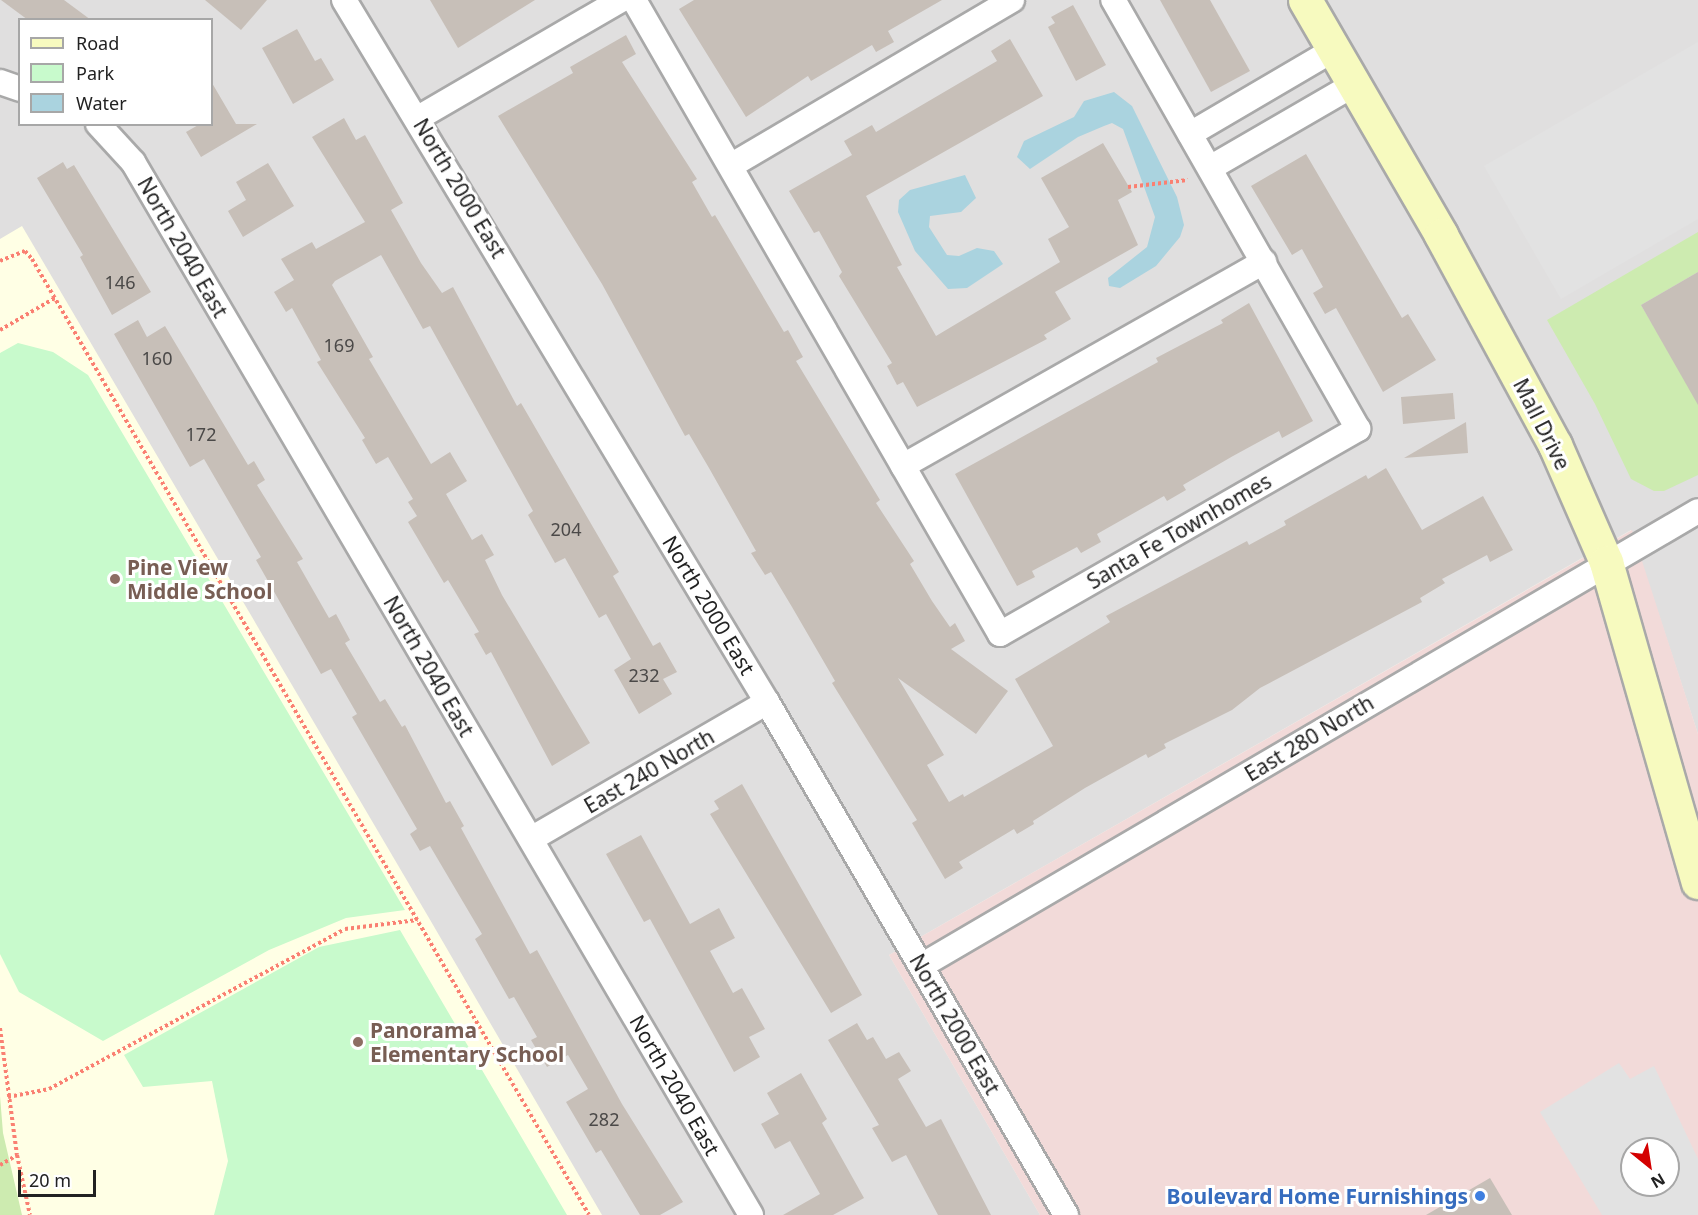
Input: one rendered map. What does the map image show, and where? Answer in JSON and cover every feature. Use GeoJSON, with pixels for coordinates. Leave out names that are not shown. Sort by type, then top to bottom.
{"type":"FeatureCollection","features":[{"type":"Feature","properties":{"kind":"main road","name":"Mall Drive"},"geometry":{"type":"LineString","coordinates":[[1305,0],[1555,445],[1606,562],[1698,882]]}},
{"type":"Feature","properties":{"kind":"street","name":"North 2000 East"},"geometry":{"type":"LineString","coordinates":[[344,0],[418,118],[767,702],[1066,1215]]}},
{"type":"Feature","properties":{"kind":"street"},"geometry":{"type":"LineString","coordinates":[[418,118],[621,0]]}},
{"type":"Feature","properties":{"kind":"street"},"geometry":{"type":"LineString","coordinates":[[634,0],[732,165],[903,466],[1264,262],[1201,174],[1190,134],[1113,0]]}},
{"type":"Feature","properties":{"kind":"street"},"geometry":{"type":"LineString","coordinates":[[732,165],[1012,0]]}},
{"type":"Feature","properties":{"kind":"street"},"geometry":{"type":"LineString","coordinates":[[1190,134],[1333,50]]}},
{"type":"Feature","properties":{"kind":"street"},"geometry":{"type":"LineString","coordinates":[[0,82],[18,88]]}},
{"type":"Feature","properties":{"kind":"street"},"geometry":{"type":"LineString","coordinates":[[1201,174],[1353,85]]}},
{"type":"Feature","properties":{"kind":"street","name":"North 2040 East"},"geometry":{"type":"LineString","coordinates":[[100,126],[134,162],[751,1215]]}},
{"type":"Feature","properties":{"kind":"street","name":"Santa Fe Townhomes"},"geometry":{"type":"LineString","coordinates":[[903,466],[1000,634],[1358,429],[1264,262]]}},
{"type":"Feature","properties":{"kind":"street","name":"East 280 North"},"geometry":{"type":"LineString","coordinates":[[921,966],[1606,562],[1698,511]]}},
{"type":"Feature","properties":{"kind":"street","name":"East 240 North"},"geometry":{"type":"LineString","coordinates":[[531,839],[767,702]]}},
{"type":"Feature","properties":{"kind":"path"},"geometry":{"type":"LineString","coordinates":[[1128,187],[1171,184],[1201,174]]}},
{"type":"Feature","properties":{"kind":"path"},"geometry":{"type":"LineString","coordinates":[[0,261],[25,251],[55,298],[590,1215]]}},
{"type":"Feature","properties":{"kind":"path"},"geometry":{"type":"LineString","coordinates":[[0,330],[55,298]]}},
{"type":"Feature","properties":{"kind":"path"},"geometry":{"type":"LineString","coordinates":[[8,1097],[49,1089],[345,929],[417,920]]}},
{"type":"Feature","properties":{"kind":"path"},"geometry":{"type":"LineString","coordinates":[[0,1028],[17,1155],[30,1215]]}},
{"type":"Feature","properties":{"kind":"path"},"geometry":{"type":"LineString","coordinates":[[0,1165],[17,1155]]}},
{"type":"Feature","properties":{"kind":"shaded area"},"geometry":{"type":"Polygon","coordinates":[[[0,0],[1698,0],[1698,734],[1631,530],[889,955],[1040,1215],[0,1215],[0,0]]]}},
{"type":"Feature","properties":{"kind":"shaded area"},"geometry":{"type":"Polygon","coordinates":[[[1698,42],[1698,219],[1561,299],[1484,166],[1698,42]]]}},
{"type":"Feature","properties":{"kind":"shaded area","name":"Pine View Middle School"},"geometry":{"type":"Polygon","coordinates":[[[22,226],[602,1215],[0,1215],[0,239],[22,226]]]}},
{"type":"Feature","properties":{"kind":"shaded area"},"geometry":{"type":"Polygon","coordinates":[[[1632,530],[1698,734],[1698,1215],[1040,1215],[889,955],[1632,530]]]}},
{"type":"Feature","properties":{"kind":"shaded area"},"geometry":{"type":"Polygon","coordinates":[[[1619,1063],[1630,1079],[1654,1066],[1698,1159],[1698,1215],[1602,1215],[1540,1112],[1619,1063]]]}},
{"type":"Feature","properties":{"kind":"green space"},"geometry":{"type":"Polygon","coordinates":[[[1698,232],[1698,272],[1641,305],[1698,402],[1698,475],[1664,491],[1654,491],[1631,479],[1595,404],[1547,320],[1698,232]]]}},
{"type":"Feature","properties":{"kind":"green space","name":"Pine View Middle School"},"geometry":{"type":"Polygon","coordinates":[[[18,343],[53,352],[88,375],[405,910],[346,918],[269,950],[103,1041],[19,992],[0,954],[0,353],[18,343]]]}},
{"type":"Feature","properties":{"kind":"green space","name":"Panorama Elementary School"},"geometry":{"type":"Polygon","coordinates":[[[400,930],[567,1215],[214,1215],[228,1161],[212,1081],[143,1087],[124,1055],[319,947],[400,930]]]}},
{"type":"Feature","properties":{"kind":"green space"},"geometry":{"type":"Polygon","coordinates":[[[0,1096],[3,1133],[22,1215],[0,1215],[0,1096]]]}},
{"type":"Feature","properties":{"kind":"water"},"geometry":{"type":"Polygon","coordinates":[[[1114,92],[1132,106],[1177,197],[1184,225],[1180,237],[1156,266],[1120,288],[1109,286],[1108,278],[1147,247],[1155,217],[1123,129],[1112,123],[1078,137],[1030,169],[1017,157],[1024,141],[1074,117],[1084,101],[1114,92]]]}},
{"type":"Feature","properties":{"kind":"water"},"geometry":{"type":"Polygon","coordinates":[[[965,175],[976,198],[961,212],[930,216],[929,227],[947,255],[959,256],[977,248],[994,251],[1003,264],[967,288],[948,289],[915,251],[898,212],[899,200],[910,190],[965,175]]]}},
{"type":"Feature","properties":{"kind":"building"},"geometry":{"type":"Polygon","coordinates":[[[1,0],[64,0],[88,18],[25,18],[1,0]]]}},
{"type":"Feature","properties":{"kind":"building"},"geometry":{"type":"Polygon","coordinates":[[[205,0],[267,0],[241,30],[205,0]]]}},
{"type":"Feature","properties":{"kind":"building"},"geometry":{"type":"Polygon","coordinates":[[[430,0],[535,0],[458,48],[430,0]]]}},
{"type":"Feature","properties":{"kind":"building"},"geometry":{"type":"Polygon","coordinates":[[[694,0],[942,0],[888,31],[894,42],[876,52],[872,45],[811,81],[808,76],[746,117],[679,9],[694,0]]]}},
{"type":"Feature","properties":{"kind":"building"},"geometry":{"type":"Polygon","coordinates":[[[1160,0],[1210,0],[1250,71],[1211,92],[1160,0]]]}},
{"type":"Feature","properties":{"kind":"building"},"geometry":{"type":"Polygon","coordinates":[[[1073,5],[1106,65],[1076,81],[1048,27],[1055,23],[1051,17],[1073,5]]]}},
{"type":"Feature","properties":{"kind":"building"},"geometry":{"type":"Polygon","coordinates":[[[297,29],[315,61],[321,58],[334,80],[293,104],[262,48],[297,29]]]}},
{"type":"Feature","properties":{"kind":"building"},"geometry":{"type":"Polygon","coordinates":[[[626,35],[636,54],[622,62],[697,179],[692,182],[712,217],[715,215],[784,332],[788,330],[803,357],[796,361],[880,500],[876,503],[914,561],[910,564],[950,627],[955,623],[965,641],[951,649],[1008,691],[976,734],[898,678],[944,755],[927,765],[949,802],[963,794],[964,797],[1053,746],[1015,679],[1110,622],[1106,616],[1247,541],[1249,545],[1286,525],[1284,521],[1366,475],[1368,479],[1386,468],[1422,530],[1483,496],[1513,550],[1490,562],[1487,555],[1442,579],[1445,583],[1420,598],[1422,602],[1260,688],[1232,710],[1164,744],[1166,748],[1148,758],[1146,754],[1085,788],[1033,821],[1034,824],[1017,834],[1014,829],[959,862],[963,868],[945,879],[912,823],[917,820],[832,683],[835,681],[771,572],[765,575],[751,553],[756,551],[709,468],[689,434],[685,436],[602,284],[498,116],[573,73],[570,67],[626,35]]]}},
{"type":"Feature","properties":{"kind":"building"},"geometry":{"type":"Polygon","coordinates":[[[1010,39],[1043,96],[866,196],[902,265],[897,267],[936,336],[1060,262],[1048,239],[1069,227],[1041,178],[1103,143],[1132,192],[1118,200],[1138,245],[1055,292],[1071,319],[1044,335],[1047,339],[917,407],[903,382],[897,385],[887,366],[892,363],[839,276],[842,272],[819,231],[814,233],[789,191],[852,155],[844,141],[872,125],[876,132],[997,61],[991,51],[1010,39]]]}},
{"type":"Feature","properties":{"kind":"building"},"geometry":{"type":"Polygon","coordinates":[[[213,85],[236,124],[257,124],[201,157],[186,132],[196,126],[213,126],[213,85]]]}},
{"type":"Feature","properties":{"kind":"building"},"geometry":{"type":"Polygon","coordinates":[[[344,118],[356,140],[365,135],[403,203],[391,210],[421,263],[442,293],[453,287],[517,406],[521,403],[619,572],[613,576],[653,646],[660,642],[677,672],[663,679],[672,694],[639,714],[614,670],[631,659],[606,614],[599,618],[565,558],[555,563],[528,515],[533,511],[430,326],[423,329],[381,255],[335,281],[332,285],[373,357],[369,359],[431,464],[450,452],[467,481],[446,494],[472,540],[482,534],[494,555],[485,560],[502,595],[590,743],[552,766],[491,652],[486,655],[474,634],[479,632],[448,580],[444,583],[408,522],[417,516],[408,502],[413,499],[388,457],[376,464],[362,440],[365,438],[317,362],[321,360],[292,308],[286,312],[274,292],[294,280],[281,259],[312,242],[316,249],[365,222],[312,137],[344,118]]]}},
{"type":"Feature","properties":{"kind":"building"},"geometry":{"type":"Polygon","coordinates":[[[1306,154],[1402,318],[1408,314],[1436,360],[1383,392],[1336,308],[1325,314],[1313,293],[1323,287],[1302,249],[1292,255],[1251,186],[1306,154]]]}},
{"type":"Feature","properties":{"kind":"building"},"geometry":{"type":"Polygon","coordinates":[[[63,162],[67,169],[74,165],[151,292],[112,315],[80,257],[83,255],[37,178],[63,162]]]}},
{"type":"Feature","properties":{"kind":"building"},"geometry":{"type":"Polygon","coordinates":[[[268,163],[294,206],[243,237],[228,211],[246,200],[236,182],[268,163]]]}},
{"type":"Feature","properties":{"kind":"building"},"geometry":{"type":"Polygon","coordinates":[[[1698,272],[1698,405],[1641,305],[1698,272]]]}},
{"type":"Feature","properties":{"kind":"building"},"geometry":{"type":"Polygon","coordinates":[[[1249,303],[1313,421],[1282,438],[1279,431],[1233,456],[1183,485],[1186,490],[1167,501],[1164,496],[1097,534],[1101,542],[1081,553],[1077,547],[1032,571],[1035,577],[1017,586],[955,474],[1158,362],[1156,358],[1223,323],[1221,320],[1249,303]]]}},
{"type":"Feature","properties":{"kind":"building"},"geometry":{"type":"Polygon","coordinates":[[[138,320],[147,337],[165,326],[248,465],[254,461],[265,480],[257,485],[303,559],[297,562],[329,618],[336,614],[350,640],[345,643],[380,702],[385,699],[402,727],[405,725],[446,803],[450,801],[464,826],[461,828],[530,954],[537,950],[622,1104],[683,1202],[660,1215],[640,1215],[601,1150],[596,1153],[566,1102],[588,1089],[568,1055],[547,1067],[531,1040],[537,1037],[514,997],[509,999],[475,939],[482,934],[430,846],[420,851],[410,834],[417,829],[352,717],[357,714],[331,669],[321,674],[256,560],[261,557],[204,459],[190,467],[114,334],[138,320]]]}},
{"type":"Feature","properties":{"kind":"building"},"geometry":{"type":"Polygon","coordinates":[[[1453,393],[1455,419],[1403,424],[1401,397],[1453,393]]]}},
{"type":"Feature","properties":{"kind":"building"},"geometry":{"type":"Polygon","coordinates":[[[1466,422],[1468,453],[1404,458],[1466,422]]]}},
{"type":"Feature","properties":{"kind":"building"},"geometry":{"type":"Polygon","coordinates":[[[742,784],[862,995],[831,1013],[710,814],[719,809],[714,801],[742,784]]]}},
{"type":"Feature","properties":{"kind":"building"},"geometry":{"type":"Polygon","coordinates":[[[641,835],[690,924],[719,908],[735,938],[710,951],[733,993],[742,988],[765,1029],[749,1037],[760,1057],[734,1072],[650,919],[644,922],[606,854],[641,835]]]}},
{"type":"Feature","properties":{"kind":"building"},"geometry":{"type":"Polygon","coordinates":[[[857,1023],[867,1040],[873,1037],[886,1059],[899,1052],[911,1071],[898,1079],[926,1127],[941,1119],[991,1215],[938,1215],[906,1155],[892,1162],[872,1128],[879,1125],[828,1040],[857,1023]]]}},
{"type":"Feature","properties":{"kind":"building"},"geometry":{"type":"Polygon","coordinates":[[[801,1073],[827,1119],[822,1123],[864,1198],[833,1215],[783,1215],[820,1194],[790,1141],[775,1149],[761,1124],[779,1114],[767,1093],[801,1073]]]}},
{"type":"Feature","properties":{"kind":"building","name":"Boulevard Home Furnishings"},"geometry":{"type":"Polygon","coordinates":[[[1490,1178],[1512,1215],[1426,1215],[1490,1178]]]}},
{"type":"Feature","properties":{"kind":"place","name":"Pine View Middle School"},"geometry":{"type":"Point","coordinates":[115,579]}},
{"type":"Feature","properties":{"kind":"place","name":"Panorama Elementary School"},"geometry":{"type":"Point","coordinates":[358,1042]}},
{"type":"Feature","properties":{"kind":"place","name":"Boulevard Home Furnishings"},"geometry":{"type":"Point","coordinates":[1480,1196]}}]}
